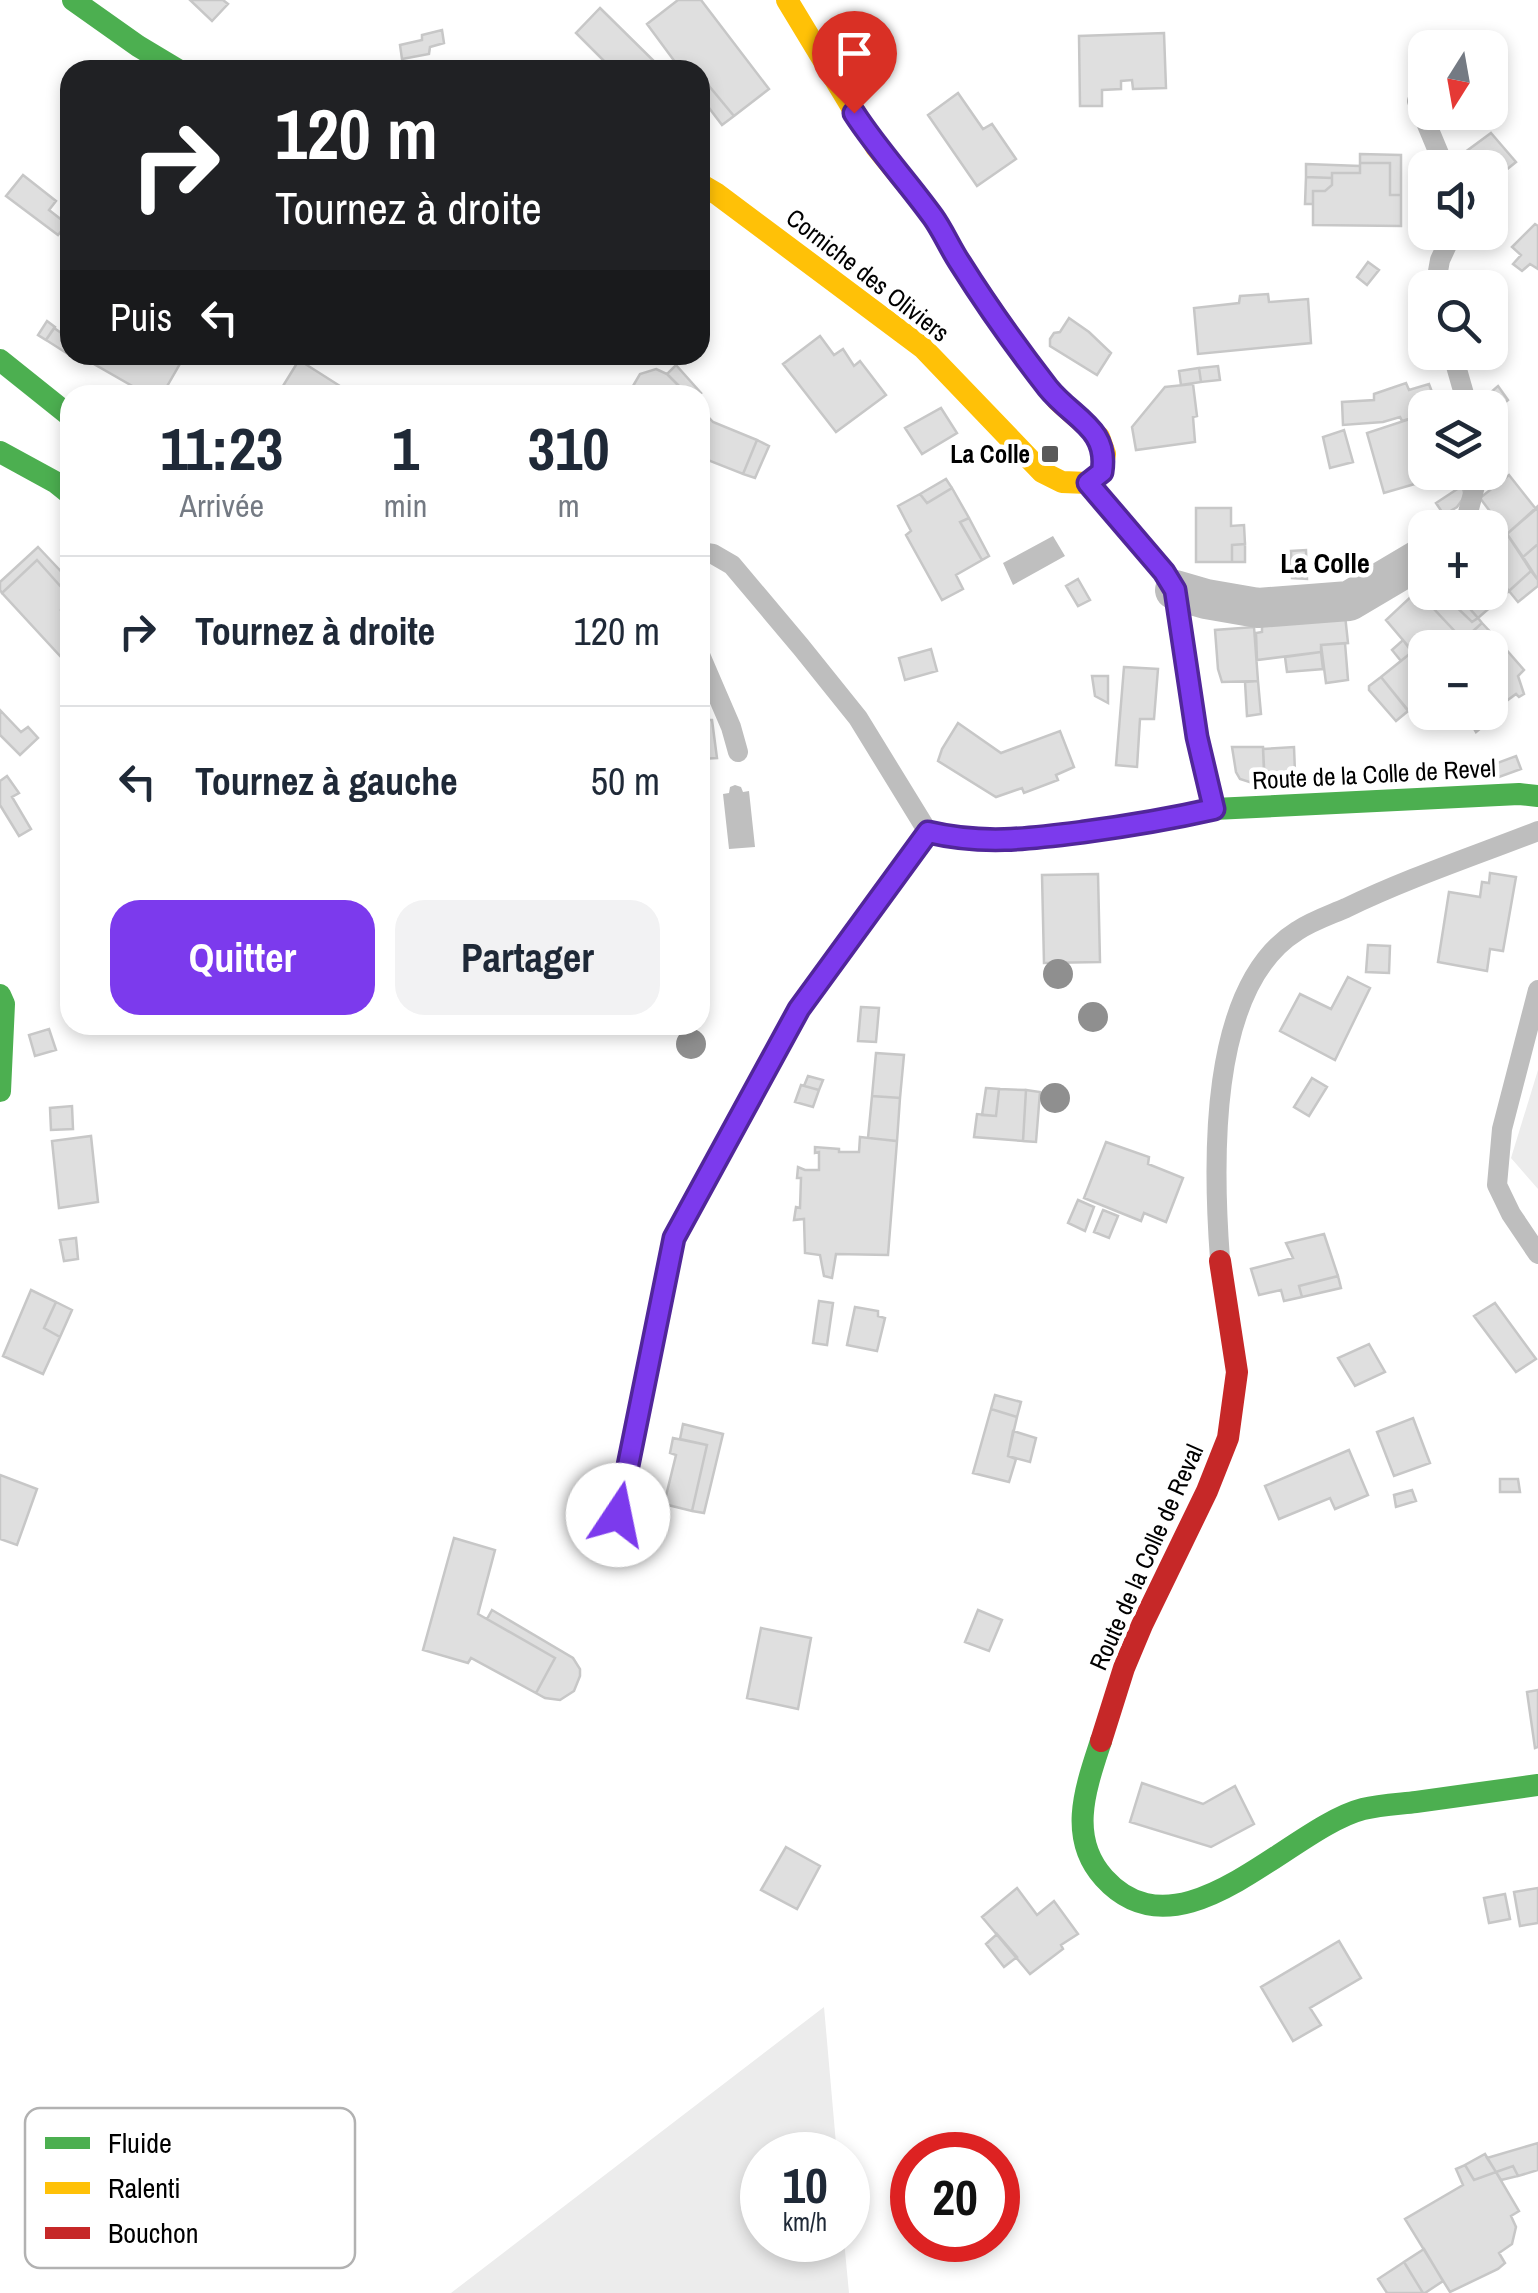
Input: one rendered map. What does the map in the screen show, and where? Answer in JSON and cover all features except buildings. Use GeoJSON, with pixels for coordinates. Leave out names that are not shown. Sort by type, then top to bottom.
{"type":"FeatureCollection","features":[{"type":"Feature","properties":{"kind":"street"},"geometry":{"type":"LineString","coordinates":[[73,0],[161,60]]}},
{"type":"Feature","properties":{"kind":"street"},"geometry":{"type":"LineString","coordinates":[[788,0],[876,147],[934,218],[960,264],[1026,360],[1058,401],[1099,437],[1105,454],[1102,472],[1088,483],[1175,590],[1197,737],[1214,809]]}},
{"type":"Feature","properties":{"kind":"street","name":"Corniche des Oliviers"},"geometry":{"type":"LineString","coordinates":[[710,191],[911,338],[1049,478],[1071,485],[1088,483]]}},
{"type":"Feature","properties":{"kind":"street"},"geometry":{"type":"LineString","coordinates":[[0,360],[60,408]]}},
{"type":"Feature","properties":{"kind":"street"},"geometry":{"type":"LineString","coordinates":[[0,452],[60,486]]}},
{"type":"Feature","properties":{"kind":"street"},"geometry":{"type":"LineString","coordinates":[[1175,590],[1258,608],[1350,602],[1408,566]]}},
{"type":"Feature","properties":{"kind":"street","name":"Route de la Colle de Revel"},"geometry":{"type":"LineString","coordinates":[[1214,809],[1538,796]]}},
{"type":"Feature","properties":{"kind":"street"},"geometry":{"type":"LineString","coordinates":[[0,995],[4,1004],[0,1091]]}},
{"type":"Feature","properties":{"kind":"street","name":"Route de la Colle de Reval"},"geometry":{"type":"LineString","coordinates":[[1220,1262],[1237,1372],[1228,1438],[1207,1492],[1130,1654],[1089,1776],[1081,1821],[1085,1846],[1098,1871],[1116,1890],[1166,1907],[1230,1886],[1334,1820],[1362,1809],[1538,1785]]}},
{"type":"Feature","properties":{"kind":"lane"},"geometry":{"type":"LineString","coordinates":[[710,554],[732,565],[858,718],[928,832],[989,842],[1154,823],[1214,809]]}},
{"type":"Feature","properties":{"kind":"lane"},"geometry":{"type":"LineString","coordinates":[[710,678],[738,752]]}},
{"type":"Feature","properties":{"kind":"lane"},"geometry":{"type":"LineString","coordinates":[[1220,1262],[1216,1207],[1226,1050],[1239,1006],[1275,949],[1297,931],[1381,891],[1538,831]]}},
{"type":"Feature","properties":{"kind":"lane"},"geometry":{"type":"LineString","coordinates":[[618,1515],[674,1238],[799,1009],[928,832]]}},
{"type":"Feature","properties":{"kind":"lane"},"geometry":{"type":"LineString","coordinates":[[1538,990],[1502,1130],[1497,1185],[1538,1254]]}},
{"type":"Feature","properties":{"kind":"shaded area"},"geometry":{"type":"Polygon","coordinates":[[[1053,536],[1065,556],[1013,585],[1003,563],[1053,536]]]}},
{"type":"Feature","properties":{"kind":"shaded area"},"geometry":{"type":"Polygon","coordinates":[[[735,785],[743,792],[749,791],[755,847],[729,849],[723,794],[735,785]]]}},
{"type":"Feature","properties":{"kind":"shaded area"},"geometry":{"type":"Polygon","coordinates":[[[1538,1070],[1538,1189],[1511,1158],[1538,1070]]]}},
{"type":"Feature","properties":{"kind":"shaded area"},"geometry":{"type":"Polygon","coordinates":[[[824,2007],[835,2132],[740,2132],[740,2262],[846,2262],[849,2293],[451,2293],[824,2007]]]}},
{"type":"Feature","properties":{"kind":"traffic: fast"},"geometry":{"type":"LineString","coordinates":[[73,0],[161,60]]}},
{"type":"Feature","properties":{"kind":"traffic: fast"},"geometry":{"type":"LineString","coordinates":[[0,360],[60,408]]}},
{"type":"Feature","properties":{"kind":"traffic: fast"},"geometry":{"type":"LineString","coordinates":[[0,452],[60,486]]}},
{"type":"Feature","properties":{"kind":"traffic: fast"},"geometry":{"type":"LineString","coordinates":[[1088,483],[1165,572],[1175,590],[1197,737],[1214,809],[1538,796]]}},
{"type":"Feature","properties":{"kind":"traffic: fast"},"geometry":{"type":"LineString","coordinates":[[0,995],[4,1004],[0,1091]]}},
{"type":"Feature","properties":{"kind":"traffic: fast"},"geometry":{"type":"LineString","coordinates":[[1101,1741],[1083,1811],[1086,1846],[1104,1878],[1134,1900],[1167,1906],[1200,1899],[1235,1883],[1334,1821],[1363,1809],[1538,1785]]}},
{"type":"Feature","properties":{"kind":"traffic: slow"},"geometry":{"type":"LineString","coordinates":[[787,0],[876,147],[934,218],[1026,359],[1058,401],[1099,437],[1105,454],[1102,472],[1088,483]]}},
{"type":"Feature","properties":{"kind":"traffic: slow"},"geometry":{"type":"LineString","coordinates":[[710,190],[923,348],[1042,472],[1062,482],[1088,483]]}},
{"type":"Feature","properties":{"kind":"traffic: jam"},"geometry":{"type":"LineString","coordinates":[[1101,1741],[1142,1625],[1207,1491],[1228,1438],[1237,1372],[1220,1261]]}},
{"type":"Feature","properties":{"kind":"place","name":"La Colle"},"geometry":{"type":"Point","coordinates":[1050,454]}},
{"type":"Feature","properties":{"kind":"district","name":"La Colle"},"geometry":{"type":"Point","coordinates":[1325,563]}},
{"type":"Feature","properties":{"kind":"route"},"geometry":{"type":"LineString","coordinates":[[618,1515],[674,1238],[799,1009],[928,832],[989,842],[1154,823],[1214,809],[1197,737],[1175,590],[1088,483],[1102,472],[1105,454],[1099,437],[1058,401],[1026,360],[960,264],[934,218],[876,147],[854,113]]}}]}
